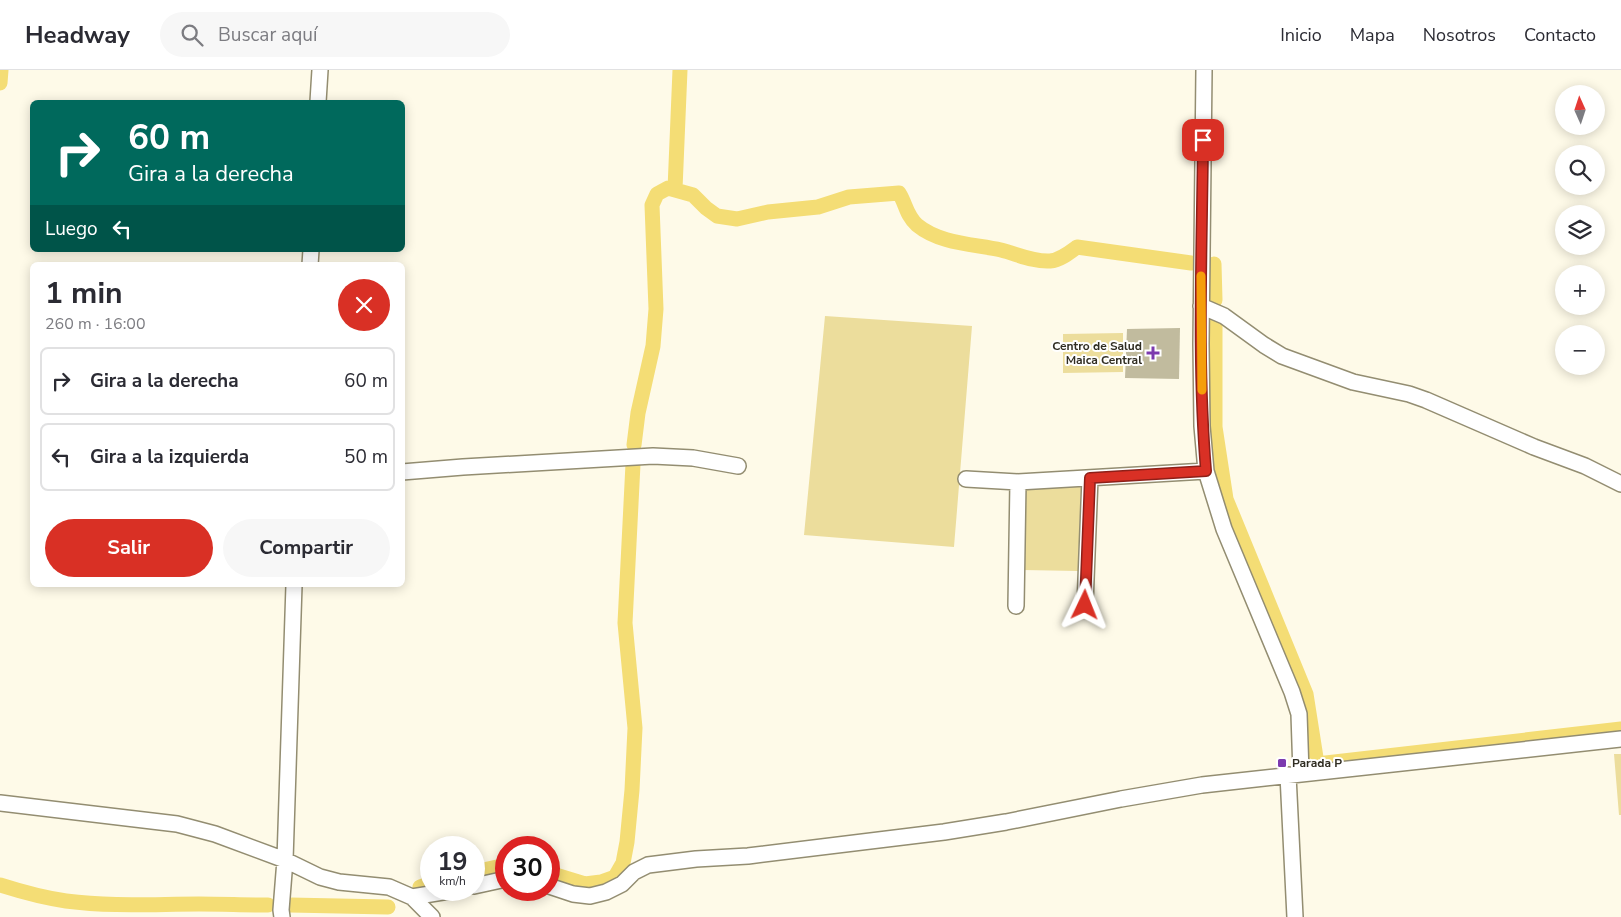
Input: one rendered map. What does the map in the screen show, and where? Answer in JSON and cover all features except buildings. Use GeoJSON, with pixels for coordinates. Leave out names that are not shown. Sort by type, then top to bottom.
{"type":"FeatureCollection","features":[{"type":"Feature","properties":{"kind":"street"},"geometry":{"type":"LineString","coordinates":[[318,100],[320,70]]}},
{"type":"Feature","properties":{"kind":"street"},"geometry":{"type":"LineString","coordinates":[[1204,70],[1201,306],[1202,426],[1206,471],[1224,529],[1292,692],[1299,714],[1295,774],[1295,917]]}},
{"type":"Feature","properties":{"kind":"street"},"geometry":{"type":"LineString","coordinates":[[1201,306],[1224,316],[1264,346],[1282,356],[1353,382],[1409,394],[1426,400],[1534,447],[1585,466],[1621,484]]}},
{"type":"Feature","properties":{"kind":"street"},"geometry":{"type":"LineString","coordinates":[[405,472],[653,456],[693,458],[738,466]]}},
{"type":"Feature","properties":{"kind":"street"},"geometry":{"type":"LineString","coordinates":[[966,480],[1018,482],[1206,471]]}},
{"type":"Feature","properties":{"kind":"street"},"geometry":{"type":"LineString","coordinates":[[1085,605],[1090,478]]}},
{"type":"Feature","properties":{"kind":"street"},"geometry":{"type":"LineString","coordinates":[[1016,606],[1018,482]]}},
{"type":"Feature","properties":{"kind":"street"},"geometry":{"type":"LineString","coordinates":[[282,917],[294,587]]}},
{"type":"Feature","properties":{"kind":"street"},"geometry":{"type":"LineString","coordinates":[[560,890],[590,896],[606,892],[622,884],[634,872],[648,865],[696,859],[748,856],[944,832],[1202,785],[1621,739]]}},
{"type":"Feature","properties":{"kind":"street"},"geometry":{"type":"LineString","coordinates":[[0,803],[177,824],[223,837],[285,860],[320,877],[339,882],[389,887],[412,897],[432,917]]}},
{"type":"Feature","properties":{"kind":"street"},"geometry":{"type":"LineString","coordinates":[[412,897],[420,896]]}},
{"type":"Feature","properties":{"kind":"shaded area"},"geometry":{"type":"Polygon","coordinates":[[[825,316],[972,326],[954,547],[804,535],[825,316]]]}},
{"type":"Feature","properties":{"kind":"shaded area"},"geometry":{"type":"Polygon","coordinates":[[[1123,333],[1123,372],[1063,373],[1063,334],[1123,333]]]}},
{"type":"Feature","properties":{"kind":"shaded area"},"geometry":{"type":"Polygon","coordinates":[[[1076,485],[1081,488],[1078,571],[1023,570],[1025,489],[1076,485]]]}},
{"type":"Feature","properties":{"kind":"shaded area"},"geometry":{"type":"Polygon","coordinates":[[[1614,754],[1621,754],[1621,815],[1619,815],[1614,754]]]}},
{"type":"Feature","properties":{"kind":"waterway"},"geometry":{"type":"LineString","coordinates":[[0,83],[1,70]]}},
{"type":"Feature","properties":{"kind":"waterway"},"geometry":{"type":"LineString","coordinates":[[675,189],[680,70]]}},
{"type":"Feature","properties":{"kind":"waterway"},"geometry":{"type":"LineString","coordinates":[[634,445],[638,413],[653,346],[656,309],[652,205],[657,194],[668,188],[693,195],[717,216],[737,219],[768,212],[818,207],[849,197],[899,193],[917,225],[947,240],[1001,250],[1044,261],[1057,259],[1077,247],[1191,263]]}},
{"type":"Feature","properties":{"kind":"waterway"},"geometry":{"type":"LineString","coordinates":[[1214,264],[1215,300]]}},
{"type":"Feature","properties":{"kind":"waterway"},"geometry":{"type":"LineString","coordinates":[[1215,325],[1215,427],[1226,499],[1306,694],[1317,764],[1621,729]]}},
{"type":"Feature","properties":{"kind":"waterway"},"geometry":{"type":"LineString","coordinates":[[560,876],[585,884],[601,882],[615,877],[623,863],[627,842],[635,728],[625,623],[633,464]]}},
{"type":"Feature","properties":{"kind":"waterway"},"geometry":{"type":"LineString","coordinates":[[485,870],[495,867]]}},
{"type":"Feature","properties":{"kind":"waterway"},"geometry":{"type":"LineString","coordinates":[[0,885],[41,896],[83,903],[116,905],[268,905]]}},
{"type":"Feature","properties":{"kind":"waterway"},"geometry":{"type":"LineString","coordinates":[[290,905],[388,907]]}},
{"type":"Feature","properties":{"kind":"slow traffic"},"geometry":{"type":"LineString","coordinates":[[1201,276],[1202,390]]}},
{"type":"Feature","properties":{"kind":"place","name":"Centro de Salud Maica Central"},"geometry":{"type":"Point","coordinates":[1153,353]}},
{"type":"Feature","properties":{"kind":"place","name":"Parada P"},"geometry":{"type":"Point","coordinates":[1282,763]}},
{"type":"Feature","properties":{"kind":"route"},"geometry":{"type":"LineString","coordinates":[[1085,605],[1090,478],[1206,471],[1202,426],[1201,344],[1203,140]]}}]}
